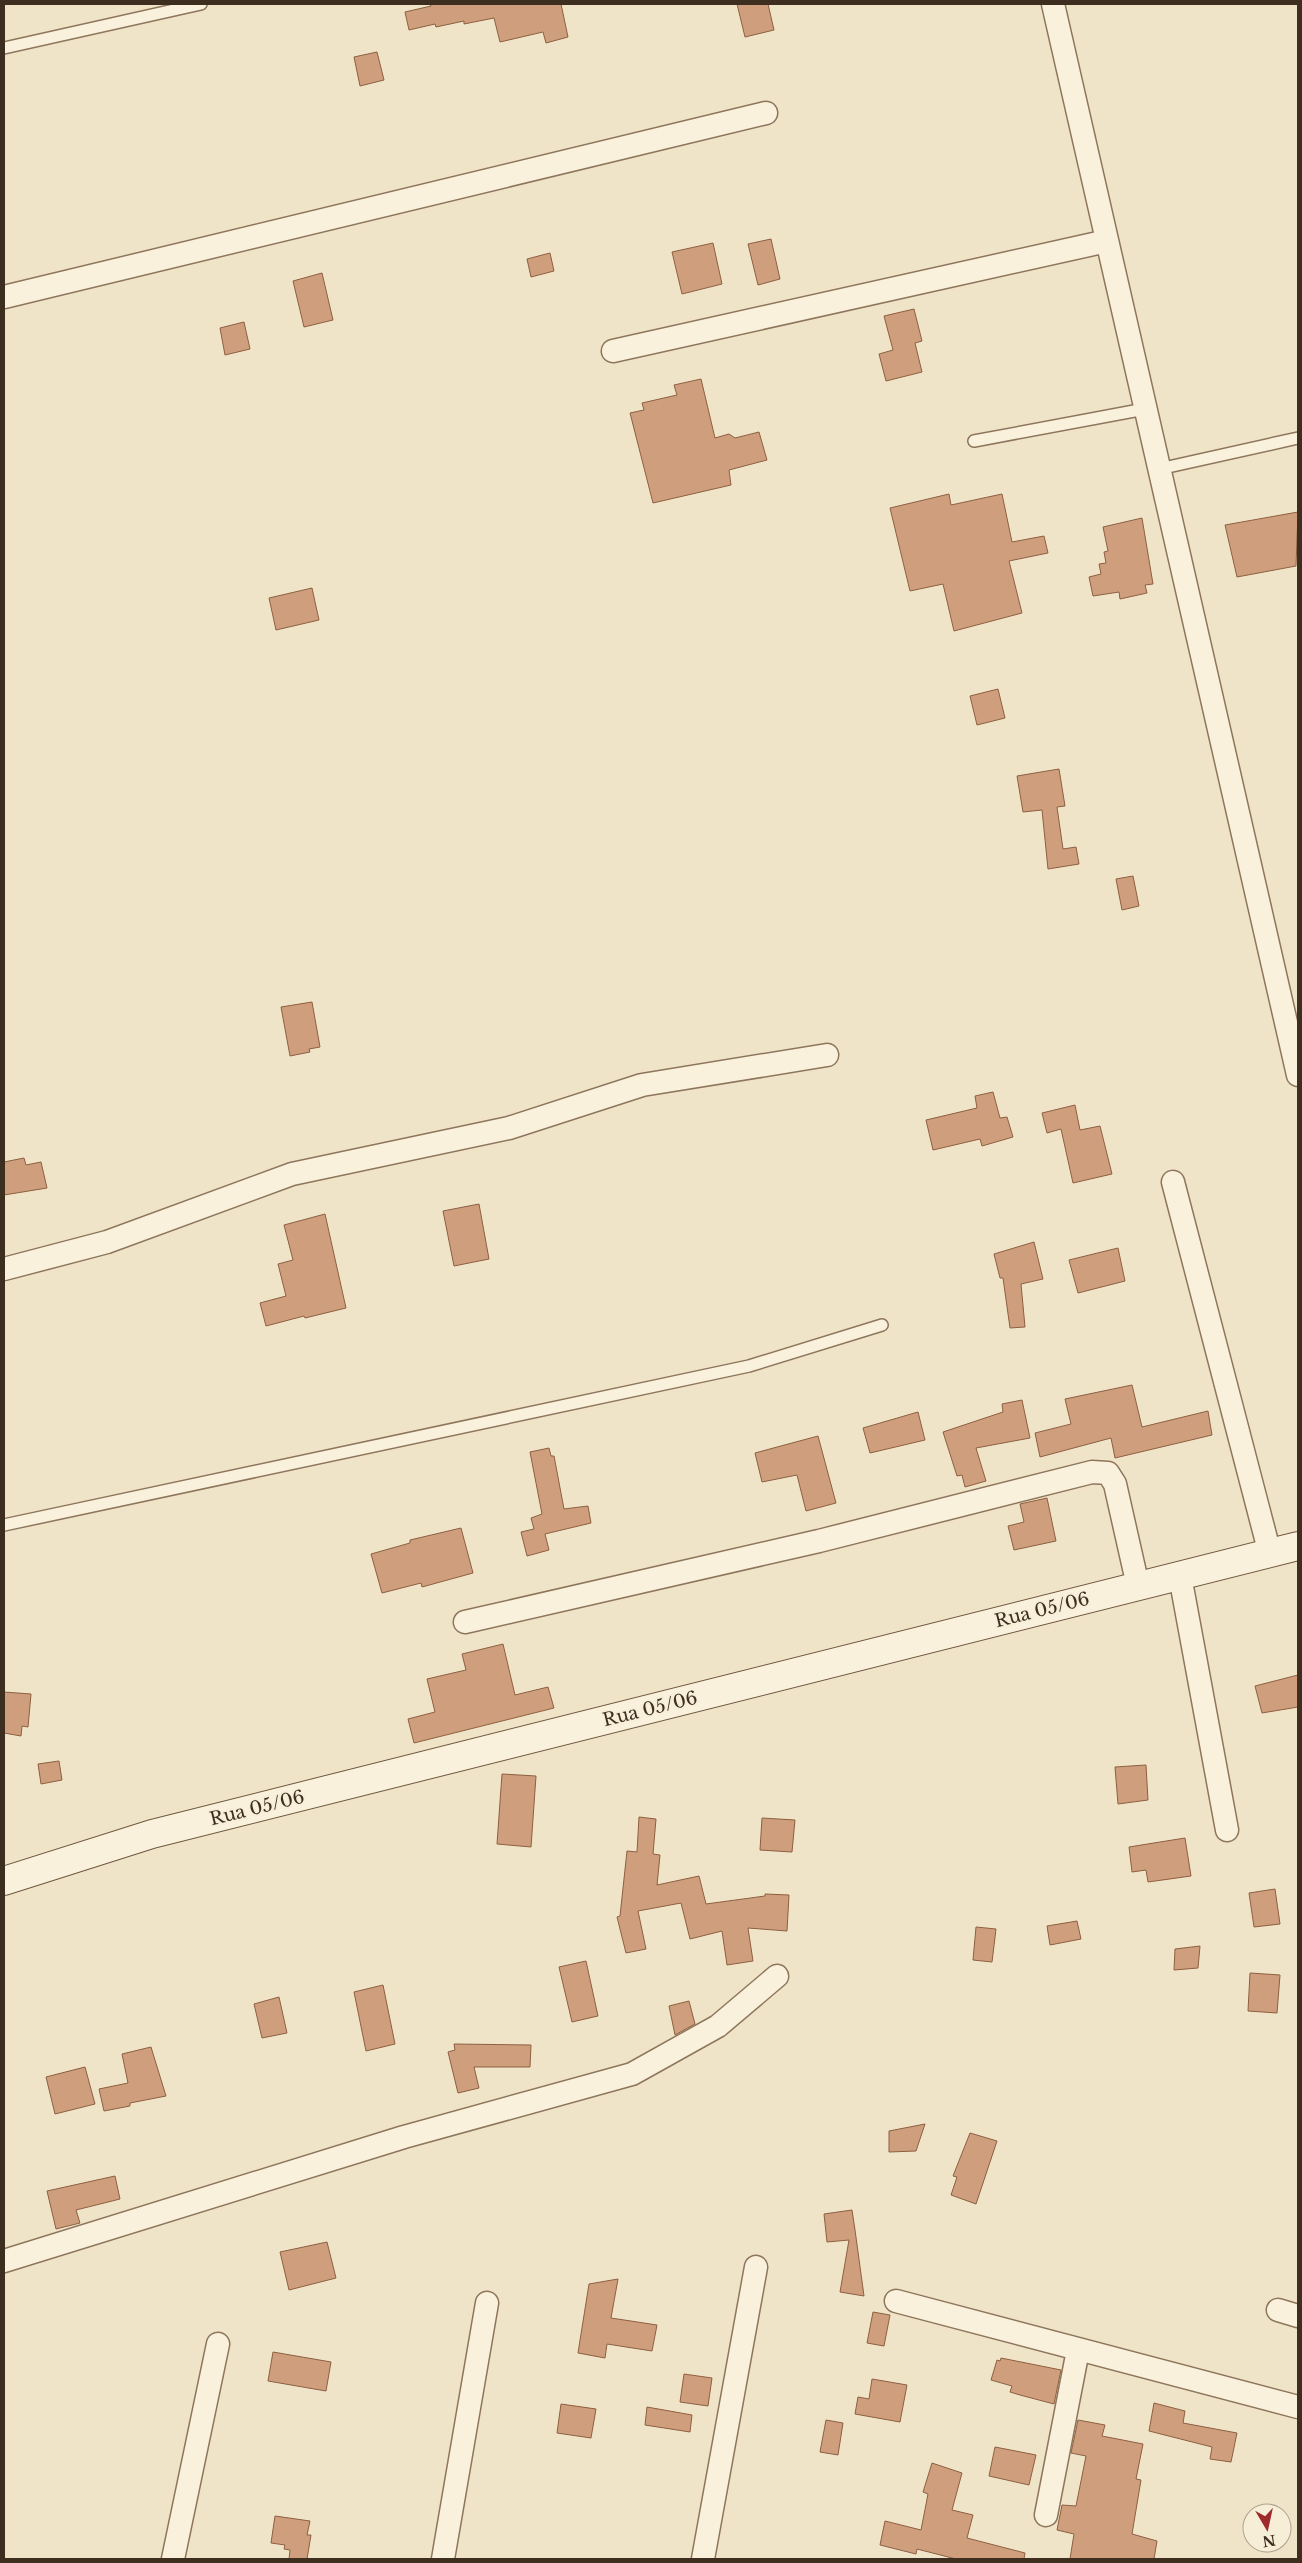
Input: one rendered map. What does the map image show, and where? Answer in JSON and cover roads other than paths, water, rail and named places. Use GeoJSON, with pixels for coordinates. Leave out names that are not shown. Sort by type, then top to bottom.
{"type":"FeatureCollection","features":[{"type":"Feature","properties":{"kind":"street"},"geometry":{"type":"LineString","coordinates":[[1053,4],[1298,1075]]}},
{"type":"Feature","properties":{"kind":"street"},"geometry":{"type":"LineString","coordinates":[[4,297],[766,113]]}},
{"type":"Feature","properties":{"kind":"street"},"geometry":{"type":"LineString","coordinates":[[613,351],[1107,241]]}},
{"type":"Feature","properties":{"kind":"street"},"geometry":{"type":"LineString","coordinates":[[4,1270],[107,1242],[292,1174],[509,1128],[642,1085],[827,1054]]}},
{"type":"Feature","properties":{"kind":"street"},"geometry":{"type":"LineString","coordinates":[[1173,1182],[1270,1554]]}},
{"type":"Feature","properties":{"kind":"street"},"geometry":{"type":"LineString","coordinates":[[465,1622],[819,1541],[1092,1472],[1108,1472],[1115,1484],[1138,1586]]}},
{"type":"Feature","properties":{"kind":"street","name":"Rua 05/06"},"geometry":{"type":"LineString","coordinates":[[4,1881],[152,1834],[1298,1546]]}},
{"type":"Feature","properties":{"kind":"street"},"geometry":{"type":"LineString","coordinates":[[1180,1576],[1227,1830]]}},
{"type":"Feature","properties":{"kind":"street"},"geometry":{"type":"LineString","coordinates":[[4,2261],[404,2137],[632,2074],[718,2026],[777,1976]]}},
{"type":"Feature","properties":{"kind":"street"},"geometry":{"type":"LineString","coordinates":[[703,2559],[756,2267]]}},
{"type":"Feature","properties":{"kind":"street"},"geometry":{"type":"LineString","coordinates":[[896,2301],[1298,2408]]}},
{"type":"Feature","properties":{"kind":"street"},"geometry":{"type":"LineString","coordinates":[[443,2559],[487,2303]]}},
{"type":"Feature","properties":{"kind":"street"},"geometry":{"type":"LineString","coordinates":[[174,2559],[218,2344]]}},
{"type":"Feature","properties":{"kind":"street"},"geometry":{"type":"LineString","coordinates":[[1046,2515],[1078,2350]]}},
{"type":"Feature","properties":{"kind":"lane"},"geometry":{"type":"LineString","coordinates":[[4,48],[201,4]]}},
{"type":"Feature","properties":{"kind":"lane"},"geometry":{"type":"LineString","coordinates":[[974,441],[1145,409]]}},
{"type":"Feature","properties":{"kind":"lane"},"geometry":{"type":"LineString","coordinates":[[1159,469],[1298,438]]}},
{"type":"Feature","properties":{"kind":"lane"},"geometry":{"type":"LineString","coordinates":[[4,1525],[749,1366],[882,1325]]}}]}
